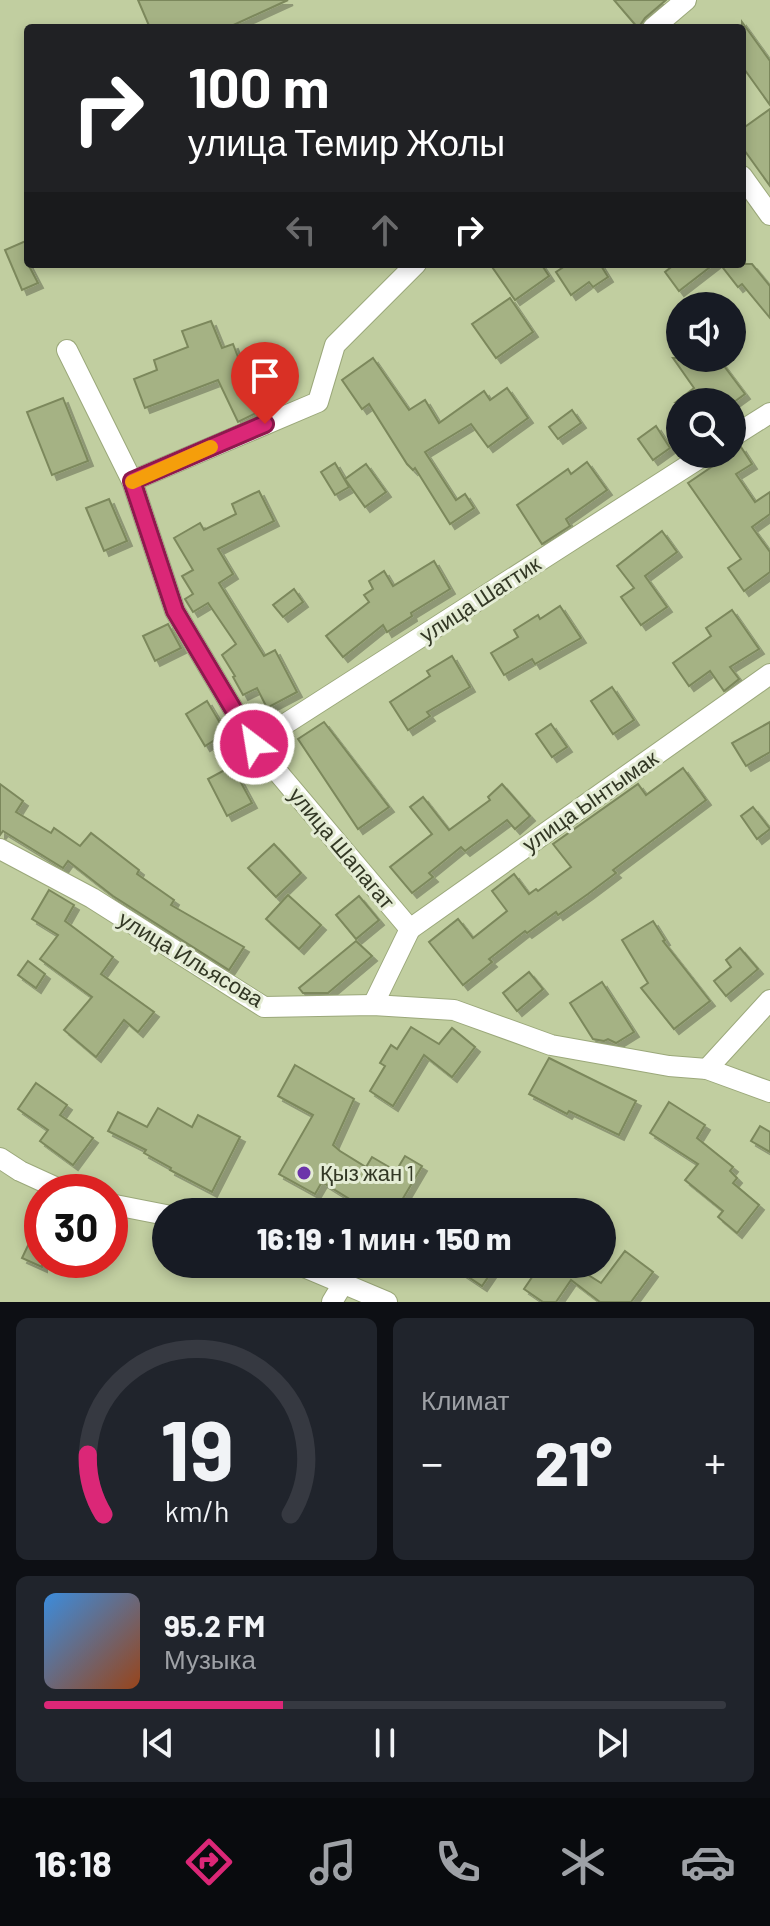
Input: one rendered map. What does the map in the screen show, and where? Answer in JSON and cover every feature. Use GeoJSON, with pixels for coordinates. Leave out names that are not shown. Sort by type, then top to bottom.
{"type":"FeatureCollection","features":[{"type":"Feature","properties":{"kind":"street"},"geometry":{"type":"LineString","coordinates":[[658,24],[686,0]]}},
{"type":"Feature","properties":{"kind":"street"},"geometry":{"type":"LineString","coordinates":[[746,182],[770,215]]}},
{"type":"Feature","properties":{"kind":"street"},"geometry":{"type":"LineString","coordinates":[[132,481],[318,402],[335,345],[412,268]]}},
{"type":"Feature","properties":{"kind":"street","name":"улица Шапагат"},"geometry":{"type":"LineString","coordinates":[[67,350],[132,481],[175,611],[254,744],[410,929],[373,1005]]}},
{"type":"Feature","properties":{"kind":"street"},"geometry":{"type":"LineString","coordinates":[[746,428],[770,413]]}},
{"type":"Feature","properties":{"kind":"street","name":"улица Шаттик"},"geometry":{"type":"LineString","coordinates":[[254,744],[684,468]]}},
{"type":"Feature","properties":{"kind":"street","name":"улица Ынтымак"},"geometry":{"type":"LineString","coordinates":[[410,929],[770,674]]}},
{"type":"Feature","properties":{"kind":"street","name":"улица Ильясова"},"geometry":{"type":"LineString","coordinates":[[0,849],[92,898],[264,1007],[373,1005],[454,1010],[551,1045],[669,1066],[707,1069],[770,1092]]}},
{"type":"Feature","properties":{"kind":"street"},"geometry":{"type":"LineString","coordinates":[[707,1069],[770,1000]]}},
{"type":"Feature","properties":{"kind":"street"},"geometry":{"type":"LineString","coordinates":[[0,1158],[27,1174]]}},
{"type":"Feature","properties":{"kind":"street"},"geometry":{"type":"LineString","coordinates":[[128,1208],[152,1212]]}},
{"type":"Feature","properties":{"kind":"street"},"geometry":{"type":"LineString","coordinates":[[334,1278],[387,1302]]}},
{"type":"Feature","properties":{"kind":"street"},"geometry":{"type":"LineString","coordinates":[[332,1302],[344,1282]]}},
{"type":"Feature","properties":{"kind":"building"},"geometry":{"type":"Polygon","coordinates":[[[138,0],[288,0],[236,24],[148,24],[138,0]]]}},
{"type":"Feature","properties":{"kind":"building"},"geometry":{"type":"Polygon","coordinates":[[[614,0],[666,0],[641,24],[635,24],[614,0]]]}},
{"type":"Feature","properties":{"kind":"building"},"geometry":{"type":"Polygon","coordinates":[[[746,28],[770,61],[770,105],[746,72],[746,28]]]}},
{"type":"Feature","properties":{"kind":"building"},"geometry":{"type":"Polygon","coordinates":[[[770,109],[770,186],[746,153],[746,126],[770,109]]]}},
{"type":"Feature","properties":{"kind":"building"},"geometry":{"type":"Polygon","coordinates":[[[24,242],[24,268],[30,268],[38,283],[22,290],[5,250],[24,242]]]}},
{"type":"Feature","properties":{"kind":"building"},"geometry":{"type":"Polygon","coordinates":[[[746,264],[752,264],[770,286],[770,318],[742,284],[738,287],[723,268],[746,268],[746,264]]]}},
{"type":"Feature","properties":{"kind":"building"},"geometry":{"type":"Polygon","coordinates":[[[493,268],[544,268],[549,276],[515,300],[493,268]]]}},
{"type":"Feature","properties":{"kind":"building"},"geometry":{"type":"Polygon","coordinates":[[[562,268],[602,268],[608,277],[593,287],[589,282],[571,295],[556,272],[562,268]]]}},
{"type":"Feature","properties":{"kind":"building"},"geometry":{"type":"Polygon","coordinates":[[[670,268],[709,268],[679,291],[665,272],[670,268]]]}},
{"type":"Feature","properties":{"kind":"building"},"geometry":{"type":"Polygon","coordinates":[[[510,298],[533,332],[496,358],[472,324],[510,298]]]}},
{"type":"Feature","properties":{"kind":"building"},"geometry":{"type":"Polygon","coordinates":[[[211,321],[222,348],[233,344],[248,383],[254,380],[268,407],[238,422],[218,380],[145,408],[134,379],[157,370],[154,360],[188,347],[182,331],[211,321]]]}},
{"type":"Feature","properties":{"kind":"building"},"geometry":{"type":"Polygon","coordinates":[[[373,358],[409,410],[425,400],[439,423],[484,391],[490,400],[507,388],[528,418],[488,447],[471,424],[425,452],[456,500],[465,494],[474,508],[450,524],[369,404],[362,409],[342,380],[373,358]]]}},
{"type":"Feature","properties":{"kind":"building"},"geometry":{"type":"Polygon","coordinates":[[[683,372],[728,372],[740,388],[694,388],[683,372]]]}},
{"type":"Feature","properties":{"kind":"building"},"geometry":{"type":"Polygon","coordinates":[[[63,398],[88,461],[52,475],[27,412],[63,398]]]}},
{"type":"Feature","properties":{"kind":"building"},"geometry":{"type":"Polygon","coordinates":[[[572,410],[581,423],[558,439],[549,427],[572,410]]]}},
{"type":"Feature","properties":{"kind":"building"},"geometry":{"type":"Polygon","coordinates":[[[656,426],[666,442],[666,451],[653,460],[638,439],[656,426]]]}},
{"type":"Feature","properties":{"kind":"building"},"geometry":{"type":"Polygon","coordinates":[[[587,462],[607,490],[566,519],[570,526],[542,544],[517,505],[568,469],[571,474],[587,462]]]}},
{"type":"Feature","properties":{"kind":"building"},"geometry":{"type":"Polygon","coordinates":[[[335,463],[349,487],[335,495],[321,472],[335,463]]]}},
{"type":"Feature","properties":{"kind":"building"},"geometry":{"type":"Polygon","coordinates":[[[366,464],[386,492],[365,507],[345,479],[366,464]]]}},
{"type":"Feature","properties":{"kind":"building"},"geometry":{"type":"Polygon","coordinates":[[[710,468],[746,468],[736,474],[755,502],[770,492],[770,514],[752,527],[770,552],[770,572],[744,591],[728,568],[741,559],[688,483],[710,468]]]}},
{"type":"Feature","properties":{"kind":"building"},"geometry":{"type":"Polygon","coordinates":[[[259,491],[274,521],[218,549],[233,574],[219,583],[264,656],[275,650],[297,692],[267,708],[257,688],[243,695],[222,655],[236,644],[208,603],[193,612],[185,599],[193,594],[182,576],[193,570],[174,538],[200,523],[204,530],[236,514],[232,504],[259,491]]]}},
{"type":"Feature","properties":{"kind":"building"},"geometry":{"type":"Polygon","coordinates":[[[109,499],[127,541],[104,551],[86,508],[109,499]]]}},
{"type":"Feature","properties":{"kind":"building"},"geometry":{"type":"Polygon","coordinates":[[[662,531],[677,552],[645,576],[667,607],[641,625],[621,597],[634,588],[617,566],[662,531]]]}},
{"type":"Feature","properties":{"kind":"building"},"geometry":{"type":"Polygon","coordinates":[[[434,561],[450,589],[387,632],[383,625],[343,657],[326,636],[369,602],[364,595],[373,589],[369,581],[384,571],[393,586],[434,561]]]}},
{"type":"Feature","properties":{"kind":"building"},"geometry":{"type":"Polygon","coordinates":[[[294,589],[303,602],[283,617],[273,605],[294,589]]]}},
{"type":"Feature","properties":{"kind":"building"},"geometry":{"type":"Polygon","coordinates":[[[560,606],[581,638],[535,664],[532,659],[504,675],[491,653],[518,637],[514,630],[560,606]]]}},
{"type":"Feature","properties":{"kind":"building"},"geometry":{"type":"Polygon","coordinates":[[[732,610],[759,649],[730,667],[739,679],[724,691],[710,671],[689,686],[673,663],[711,636],[706,628],[732,610]]]}},
{"type":"Feature","properties":{"kind":"building"},"geometry":{"type":"Polygon","coordinates":[[[168,624],[181,648],[155,661],[143,636],[168,624]]]}},
{"type":"Feature","properties":{"kind":"building"},"geometry":{"type":"Polygon","coordinates":[[[452,656],[470,687],[427,712],[430,716],[408,730],[390,702],[430,676],[427,671],[452,656]]]}},
{"type":"Feature","properties":{"kind":"building"},"geometry":{"type":"Polygon","coordinates":[[[612,687],[634,720],[613,734],[591,701],[612,687]]]}},
{"type":"Feature","properties":{"kind":"building"},"geometry":{"type":"Polygon","coordinates":[[[207,701],[226,733],[205,746],[186,714],[207,701]]]}},
{"type":"Feature","properties":{"kind":"building"},"geometry":{"type":"Polygon","coordinates":[[[324,722],[389,807],[358,829],[298,739],[324,722]]]}},
{"type":"Feature","properties":{"kind":"building"},"geometry":{"type":"Polygon","coordinates":[[[770,722],[770,752],[746,766],[732,743],[770,722]]]}},
{"type":"Feature","properties":{"kind":"building"},"geometry":{"type":"Polygon","coordinates":[[[551,724],[567,747],[552,757],[536,734],[551,724]]]}},
{"type":"Feature","properties":{"kind":"building"},"geometry":{"type":"Polygon","coordinates":[[[232,766],[252,803],[227,816],[208,779],[232,766]]]}},
{"type":"Feature","properties":{"kind":"building"},"geometry":{"type":"Polygon","coordinates":[[[683,768],[706,800],[613,870],[616,873],[588,894],[558,915],[556,912],[527,933],[525,931],[489,959],[492,962],[463,985],[429,942],[458,919],[473,938],[507,911],[492,891],[514,874],[529,894],[536,889],[538,891],[571,867],[553,844],[638,784],[646,795],[683,768]]]}},
{"type":"Feature","properties":{"kind":"building"},"geometry":{"type":"Polygon","coordinates":[[[0,784],[23,801],[16,812],[51,833],[54,828],[80,846],[91,833],[139,870],[137,874],[174,900],[171,905],[244,947],[229,970],[113,896],[68,861],[63,868],[3,831],[0,835],[0,784]]]}},
{"type":"Feature","properties":{"kind":"building"},"geometry":{"type":"Polygon","coordinates":[[[502,784],[530,816],[515,829],[507,820],[465,851],[461,847],[429,873],[433,877],[412,893],[390,867],[432,834],[410,807],[423,797],[449,830],[490,800],[488,797],[502,784]]]}},
{"type":"Feature","properties":{"kind":"building"},"geometry":{"type":"Polygon","coordinates":[[[753,807],[770,829],[757,839],[741,816],[753,807]]]}},
{"type":"Feature","properties":{"kind":"building"},"geometry":{"type":"Polygon","coordinates":[[[274,844],[301,873],[276,897],[248,868],[274,844]]]}},
{"type":"Feature","properties":{"kind":"building"},"geometry":{"type":"Polygon","coordinates":[[[49,890],[74,905],[65,921],[113,957],[101,974],[154,1012],[138,1032],[124,1020],[96,1057],[64,1030],[92,997],[40,959],[58,935],[32,919],[49,890]]]}},
{"type":"Feature","properties":{"kind":"building"},"geometry":{"type":"Polygon","coordinates":[[[288,895],[321,925],[299,949],[266,919],[288,895]]]}},
{"type":"Feature","properties":{"kind":"building"},"geometry":{"type":"Polygon","coordinates":[[[359,896],[379,920],[356,939],[336,915],[359,896]]]}},
{"type":"Feature","properties":{"kind":"building"},"geometry":{"type":"Polygon","coordinates":[[[653,921],[663,941],[710,1001],[674,1029],[641,988],[648,983],[622,940],[653,921]]]}},
{"type":"Feature","properties":{"kind":"building"},"geometry":{"type":"Polygon","coordinates":[[[356,941],[372,956],[328,993],[303,993],[299,988],[356,941]]]}},
{"type":"Feature","properties":{"kind":"building"},"geometry":{"type":"Polygon","coordinates":[[[740,948],[758,969],[726,996],[714,981],[731,967],[726,960],[740,948]]]}},
{"type":"Feature","properties":{"kind":"building"},"geometry":{"type":"Polygon","coordinates":[[[28,961],[45,974],[36,988],[18,975],[28,961]]]}},
{"type":"Feature","properties":{"kind":"building"},"geometry":{"type":"Polygon","coordinates":[[[529,972],[543,989],[517,1011],[503,993],[529,972]]]}},
{"type":"Feature","properties":{"kind":"building"},"geometry":{"type":"Polygon","coordinates":[[[602,982],[634,1032],[616,1043],[608,1039],[593,1039],[570,1003],[602,982]]]}},
{"type":"Feature","properties":{"kind":"building"},"geometry":{"type":"Polygon","coordinates":[[[411,1027],[439,1044],[452,1028],[475,1047],[452,1077],[424,1055],[393,1106],[370,1091],[385,1066],[380,1063],[391,1045],[397,1049],[411,1027]]]}},
{"type":"Feature","properties":{"kind":"building"},"geometry":{"type":"Polygon","coordinates":[[[549,1058],[636,1101],[619,1135],[569,1111],[567,1114],[529,1094],[549,1058]]]}},
{"type":"Feature","properties":{"kind":"building"},"geometry":{"type":"Polygon","coordinates":[[[295,1065],[354,1099],[333,1145],[366,1167],[372,1157],[396,1171],[405,1156],[422,1166],[403,1198],[348,1198],[322,1182],[315,1194],[279,1174],[313,1115],[278,1096],[295,1065]]]}},
{"type":"Feature","properties":{"kind":"building"},"geometry":{"type":"Polygon","coordinates":[[[36,1083],[67,1105],[60,1115],[93,1138],[73,1165],[40,1141],[48,1130],[18,1109],[36,1083]]]}},
{"type":"Feature","properties":{"kind":"building"},"geometry":{"type":"Polygon","coordinates":[[[669,1102],[705,1125],[697,1138],[733,1167],[730,1171],[737,1178],[733,1183],[759,1205],[737,1233],[718,1217],[723,1211],[685,1180],[698,1164],[650,1133],[669,1102]]]}},
{"type":"Feature","properties":{"kind":"building"},"geometry":{"type":"Polygon","coordinates":[[[158,1108],[192,1127],[198,1115],[240,1137],[212,1192],[170,1170],[144,1153],[146,1150],[108,1131],[118,1112],[147,1127],[158,1108]]]}},
{"type":"Feature","properties":{"kind":"building"},"geometry":{"type":"Polygon","coordinates":[[[760,1126],[770,1132],[770,1152],[751,1141],[760,1126]]]}},
{"type":"Feature","properties":{"kind":"building"},"geometry":{"type":"Polygon","coordinates":[[[625,1251],[653,1272],[631,1302],[600,1302],[571,1280],[556,1302],[543,1302],[524,1289],[531,1278],[593,1278],[601,1283],[605,1278],[616,1278],[616,1263],[625,1251]]]}},
{"type":"Feature","properties":{"kind":"building"},"geometry":{"type":"Polygon","coordinates":[[[470,1278],[487,1278],[482,1286],[470,1278]]]}},
{"type":"Feature","properties":{"kind":"slow traffic"},"geometry":{"type":"LineString","coordinates":[[132,482],[211,447]]}},
{"type":"Feature","properties":{"kind":"place","name":"Қыз жан 1"},"geometry":{"type":"Point","coordinates":[304,1173]}},
{"type":"Feature","properties":{"kind":"route"},"geometry":{"type":"LineString","coordinates":[[254,744],[175,611],[132,481],[265,424]]}}]}
